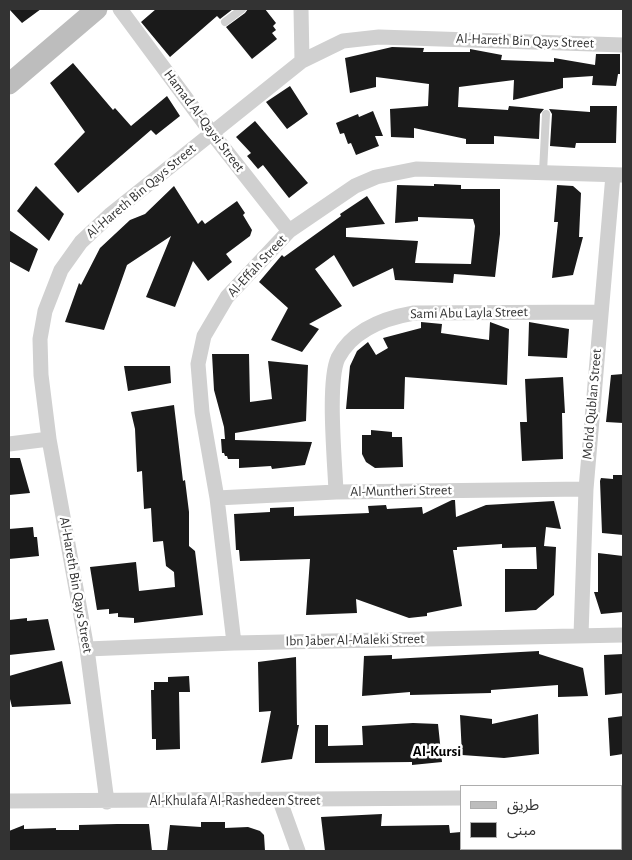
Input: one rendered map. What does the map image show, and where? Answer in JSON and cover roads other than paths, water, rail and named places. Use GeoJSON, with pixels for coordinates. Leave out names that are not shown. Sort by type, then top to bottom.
{"type":"FeatureCollection","features":[{"type":"Feature","properties":{"kind":"main road"},"geometry":{"type":"LineString","coordinates":[[9,84],[97,9]]}},
{"type":"Feature","properties":{"kind":"street","name":"Hamad Al-Qaysi Street"},"geometry":{"type":"LineString","coordinates":[[120,9],[211,132],[289,232]]}},
{"type":"Feature","properties":{"kind":"street"},"geometry":{"type":"LineString","coordinates":[[301,9],[302,61]]}},
{"type":"Feature","properties":{"kind":"street","name":"Al-Hareth Bin Qays Street"},"geometry":{"type":"LineString","coordinates":[[107,802],[88,649],[49,439],[40,375],[40,339],[45,311],[61,270],[81,242],[111,214],[211,132],[302,61],[343,41],[379,36],[623,45]]}},
{"type":"Feature","properties":{"kind":"street","name":"Al-Effah Street"},"geometry":{"type":"LineString","coordinates":[[234,643],[217,498],[202,412],[198,364],[204,336],[227,297],[289,232],[355,186],[376,177],[416,169],[618,175]]}},
{"type":"Feature","properties":{"kind":"street","name":"Moh’d Qublan Street"},"geometry":{"type":"LineString","coordinates":[[581,635],[586,489],[600,312],[618,175]]}},
{"type":"Feature","properties":{"kind":"street","name":"Sami Abu Layla Street"},"geometry":{"type":"LineString","coordinates":[[336,492],[333,385],[338,359],[360,333],[391,317],[414,313],[600,312]]}},
{"type":"Feature","properties":{"kind":"street"},"geometry":{"type":"LineString","coordinates":[[9,444],[49,439]]}},
{"type":"Feature","properties":{"kind":"street","name":"Al-Muntheri Street"},"geometry":{"type":"LineString","coordinates":[[217,498],[336,492],[586,489]]}},
{"type":"Feature","properties":{"kind":"street","name":"Ibn Jaber Al-Maleki Street"},"geometry":{"type":"LineString","coordinates":[[88,649],[234,643],[623,635]]}},
{"type":"Feature","properties":{"kind":"street","name":"Al-Khulafa Al-Rashedeen Street"},"geometry":{"type":"LineString","coordinates":[[9,801],[280,801],[460,798]]}},
{"type":"Feature","properties":{"kind":"street"},"geometry":{"type":"LineString","coordinates":[[280,801],[298,851]]}},
{"type":"Feature","properties":{"kind":"lane"},"geometry":{"type":"LineString","coordinates":[[225,22],[242,9]]}},
{"type":"Feature","properties":{"kind":"lane"},"geometry":{"type":"LineString","coordinates":[[543,172],[546,114]]}},
{"type":"Feature","properties":{"kind":"district","name":"Al-Kursi"},"geometry":{"type":"Point","coordinates":[437,751]}}]}
